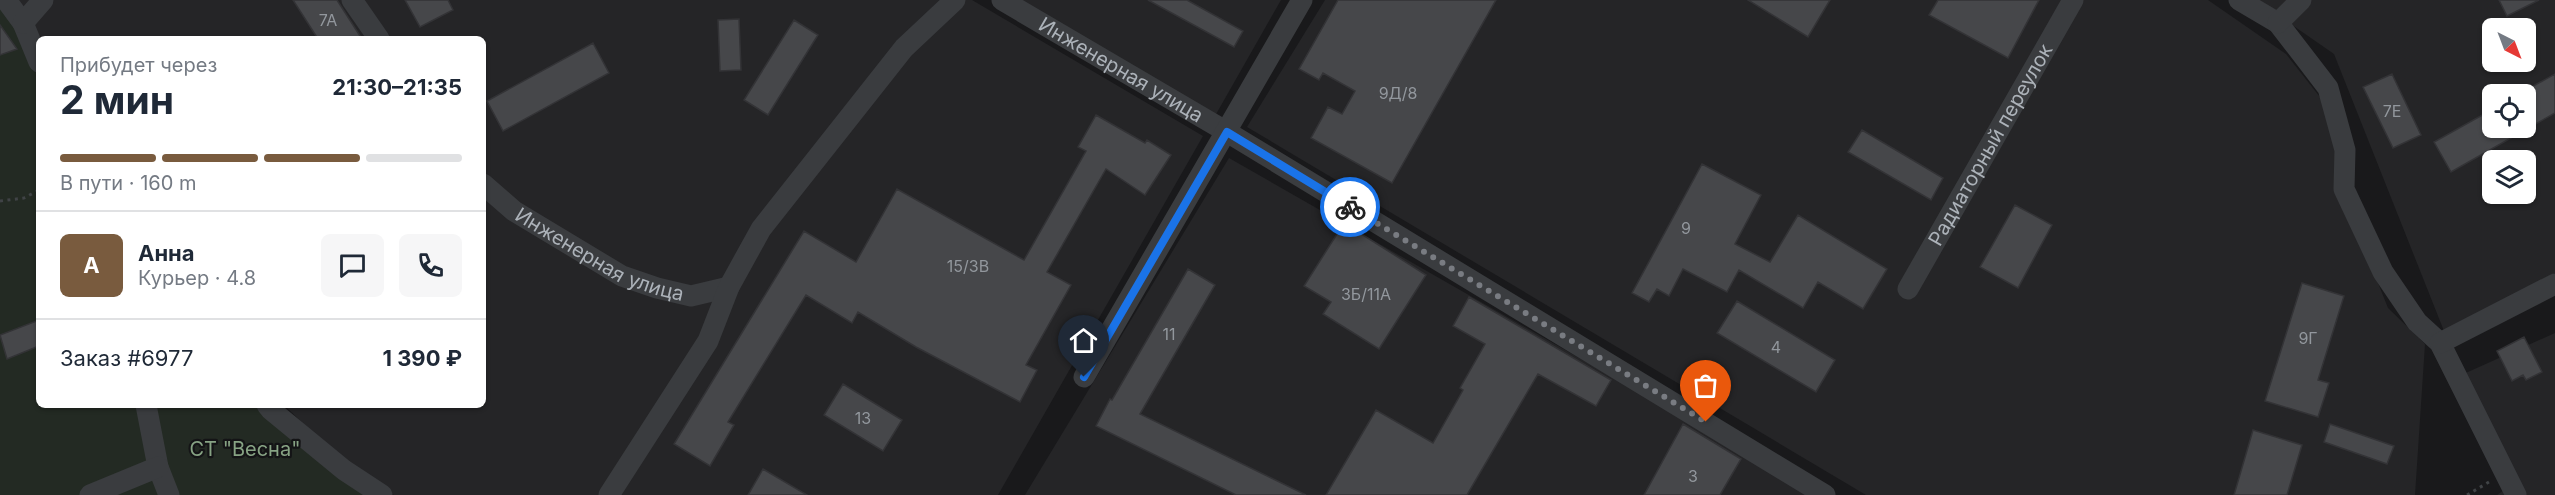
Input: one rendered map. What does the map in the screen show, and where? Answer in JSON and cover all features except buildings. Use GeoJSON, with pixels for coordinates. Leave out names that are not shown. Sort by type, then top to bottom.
{"type":"FeatureCollection","features":[{"type":"Feature","properties":{"kind":"street"},"geometry":{"type":"LineString","coordinates":[[6,0],[23,23],[36,55]]}},
{"type":"Feature","properties":{"kind":"street"},"geometry":{"type":"LineString","coordinates":[[23,23],[42,0]]}},
{"type":"Feature","properties":{"kind":"street"},"geometry":{"type":"LineString","coordinates":[[352,0],[377,36]]}},
{"type":"Feature","properties":{"kind":"street"},"geometry":{"type":"LineString","coordinates":[[609,495],[708,341],[729,287],[761,229],[904,48],[955,0]]}},
{"type":"Feature","properties":{"kind":"street","name":"Инженерная улица"},"geometry":{"type":"LineString","coordinates":[[1002,0],[1227,132],[1825,495]]}},
{"type":"Feature","properties":{"kind":"street"},"geometry":{"type":"LineString","coordinates":[[1084,377],[1302,0]]}},
{"type":"Feature","properties":{"kind":"street","name":"Радиаторный переулок"},"geometry":{"type":"LineString","coordinates":[[1908,289],[2073,0]]}},
{"type":"Feature","properties":{"kind":"street"},"geometry":{"type":"LineString","coordinates":[[2239,0],[2278,23],[2328,88],[2345,150],[2344,189],[2383,272],[2417,322],[2440,343],[2516,495]]}},
{"type":"Feature","properties":{"kind":"street"},"geometry":{"type":"LineString","coordinates":[[2278,23],[2301,0]]}},
{"type":"Feature","properties":{"kind":"street","name":"Инженерная улица"},"geometry":{"type":"LineString","coordinates":[[486,187],[514,211],[622,276],[691,296],[729,287]]}},
{"type":"Feature","properties":{"kind":"street"},"geometry":{"type":"LineString","coordinates":[[2440,343],[2555,284]]}},
{"type":"Feature","properties":{"kind":"street"},"geometry":{"type":"LineString","coordinates":[[147,408],[158,467],[168,495]]}},
{"type":"Feature","properties":{"kind":"street"},"geometry":{"type":"LineString","coordinates":[[269,408],[344,470],[382,495]]}},
{"type":"Feature","properties":{"kind":"street"},"geometry":{"type":"LineString","coordinates":[[90,495],[158,467]]}},
{"type":"Feature","properties":{"kind":"path"},"geometry":{"type":"LineString","coordinates":[[0,201],[24,198],[36,192]]}},
{"type":"Feature","properties":{"kind":"path"},"geometry":{"type":"LineString","coordinates":[[2467,495],[2504,472]]}},
{"type":"Feature","properties":{"kind":"shaded area"},"geometry":{"type":"Polygon","coordinates":[[[12,0],[972,0],[1203,136],[998,495],[394,495],[348,467],[287,408],[486,408],[486,36],[38,36],[12,0]]]}},
{"type":"Feature","properties":{"kind":"shaded area"},"geometry":{"type":"Polygon","coordinates":[[[1015,0],[1281,0],[1215,116],[1015,0]]]}},
{"type":"Feature","properties":{"kind":"shaded area"},"geometry":{"type":"Polygon","coordinates":[[[1325,0],[2208,0],[2286,54],[2331,111],[2346,203],[2388,308],[2425,344],[2415,495],[1866,495],[1247,127],[1325,0]]]}},
{"type":"Feature","properties":{"kind":"shaded area"},"geometry":{"type":"Polygon","coordinates":[[[2256,0],[2555,0],[2555,273],[2444,331],[2334,54],[2256,0]]]}},
{"type":"Feature","properties":{"kind":"shaded area"},"geometry":{"type":"Polygon","coordinates":[[[1229,158],[1819,495],[1025,495],[1229,158]]]}},
{"type":"Feature","properties":{"kind":"shaded area"},"geometry":{"type":"Polygon","coordinates":[[[2555,333],[2555,495],[2497,495],[2507,488],[2459,376],[2555,333]]]}},
{"type":"Feature","properties":{"kind":"green space","name":"СТ \"Весна\""},"geometry":{"type":"Polygon","coordinates":[[[0,0],[36,55],[36,408],[278,408],[381,495],[0,495],[0,0]]]}},
{"type":"Feature","properties":{"kind":"way so far"},"geometry":{"type":"LineString","coordinates":[[1350,207],[1706,422]]}},
{"type":"Feature","properties":{"kind":"route"},"geometry":{"type":"LineString","coordinates":[[1084,377],[1227,132],[1350,207]]}}]}
